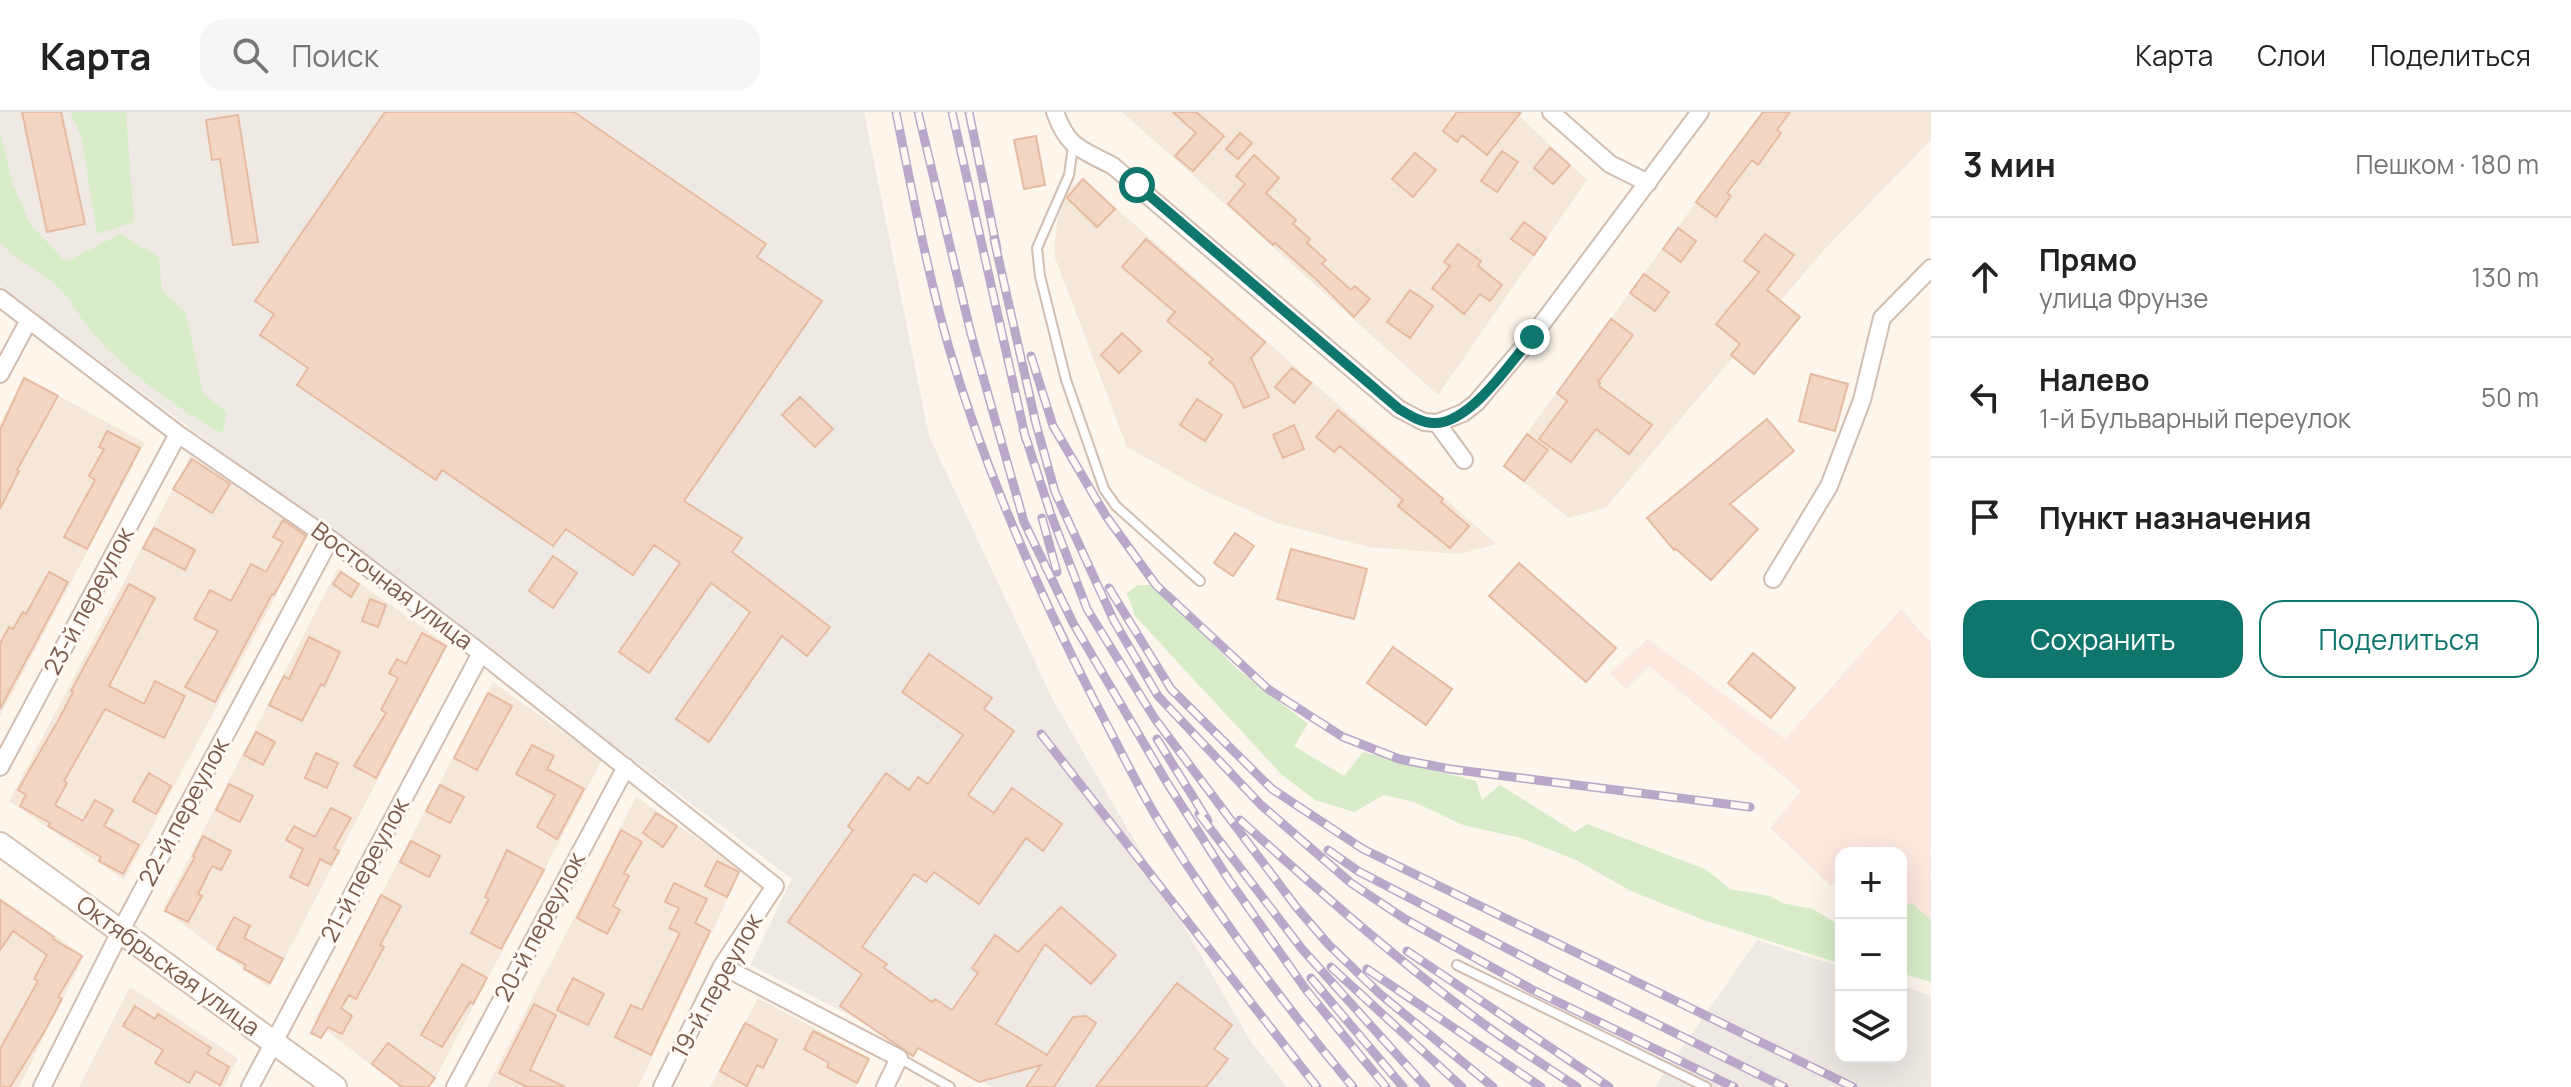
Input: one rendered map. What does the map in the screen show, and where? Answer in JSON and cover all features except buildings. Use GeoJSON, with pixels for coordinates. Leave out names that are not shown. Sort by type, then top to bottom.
{"type":"FeatureCollection","features":[{"type":"Feature","properties":{"kind":"street"},"geometry":{"type":"LineString","coordinates":[[1055,112],[1073,146],[1113,166],[1399,409],[1424,422],[1437,423],[1463,413],[1476,403],[1532,337],[1700,112]]}},
{"type":"Feature","properties":{"kind":"street"},"geometry":{"type":"LineString","coordinates":[[1551,112],[1599,157],[1648,183]]}},
{"type":"Feature","properties":{"kind":"street"},"geometry":{"type":"LineString","coordinates":[[1773,579],[1829,486],[1862,400],[1882,318],[1931,268]]}},
{"type":"Feature","properties":{"kind":"street","name":"Восточная улица"},"geometry":{"type":"LineString","coordinates":[[0,298],[178,434],[330,539],[481,653],[775,886]]}},
{"type":"Feature","properties":{"kind":"street"},"geometry":{"type":"LineString","coordinates":[[0,374],[28,322]]}},
{"type":"Feature","properties":{"kind":"street"},"geometry":{"type":"LineString","coordinates":[[1437,423],[1464,460]]}},
{"type":"Feature","properties":{"kind":"street","name":"23-й переулок"},"geometry":{"type":"LineString","coordinates":[[0,767],[178,434]]}},
{"type":"Feature","properties":{"kind":"street","name":"22-й переулок"},"geometry":{"type":"LineString","coordinates":[[42,1087],[120,932],[330,539]]}},
{"type":"Feature","properties":{"kind":"street","name":"21-й переулок"},"geometry":{"type":"LineString","coordinates":[[250,1087],[481,653]]}},
{"type":"Feature","properties":{"kind":"street","name":"20-й переулок"},"geometry":{"type":"LineString","coordinates":[[455,1087],[626,767]]}},
{"type":"Feature","properties":{"kind":"street","name":"Октябрьская улица"},"geometry":{"type":"LineString","coordinates":[[0,844],[335,1087]]}},
{"type":"Feature","properties":{"kind":"street","name":"19-й переулок"},"geometry":{"type":"LineString","coordinates":[[662,1087],[722,966],[775,886]]}},
{"type":"Feature","properties":{"kind":"street"},"geometry":{"type":"LineString","coordinates":[[722,966],[899,1058],[885,1087]]}},
{"type":"Feature","properties":{"kind":"lane"},"geometry":{"type":"LineString","coordinates":[[1073,146],[1069,175],[1037,248],[1040,276],[1066,380],[1104,489],[1116,506],[1200,581]]}},
{"type":"Feature","properties":{"kind":"lane"},"geometry":{"type":"LineString","coordinates":[[1457,965],[1706,1087]]}},
{"type":"Feature","properties":{"kind":"lane"},"geometry":{"type":"LineString","coordinates":[[899,1058],[950,1087]]}},
{"type":"Feature","properties":{"kind":"shaded area"},"geometry":{"type":"Polygon","coordinates":[[[0,112],[864,112],[929,436],[1053,700],[1251,1042],[1287,1087],[992,1087],[750,965],[792,879],[0,286],[0,112]]]}},
{"type":"Feature","properties":{"kind":"shaded area"},"geometry":{"type":"Polygon","coordinates":[[[1122,112],[1515,112],[1587,180],[1438,395],[1122,112]]]}},
{"type":"Feature","properties":{"kind":"shaded area"},"geometry":{"type":"Polygon","coordinates":[[[1762,112],[1931,112],[1931,140],[1823,251],[1606,507],[1569,518],[1503,466],[1762,112]]]}},
{"type":"Feature","properties":{"kind":"shaded area"},"geometry":{"type":"Polygon","coordinates":[[[1083,179],[1496,544],[1460,554],[1368,547],[1277,523],[1207,492],[1127,447],[1054,255],[1057,221],[1067,190],[1083,179]]]}},
{"type":"Feature","properties":{"kind":"shaded area"},"geometry":{"type":"Polygon","coordinates":[[[24,377],[145,443],[0,716],[0,424],[24,377]]]}},
{"type":"Feature","properties":{"kind":"shaded area"},"geometry":{"type":"Polygon","coordinates":[[[190,456],[310,532],[124,880],[9,801],[190,456]]]}},
{"type":"Feature","properties":{"kind":"shaded area"},"geometry":{"type":"Polygon","coordinates":[[[338,568],[448,645],[269,988],[163,909],[338,568]]]}},
{"type":"Feature","properties":{"kind":"shaded area"},"geometry":{"type":"Polygon","coordinates":[[[1901,609],[1931,643],[1931,939],[1907,918],[1907,847],[1835,847],[1835,881],[1831,886],[1770,828],[1801,791],[1649,666],[1626,689],[1610,673],[1648,639],[1785,739],[1901,609]]]}},
{"type":"Feature","properties":{"kind":"shaded area"},"geometry":{"type":"Polygon","coordinates":[[[493,682],[602,760],[431,1087],[400,1087],[314,1021],[493,682]]]}},
{"type":"Feature","properties":{"kind":"shaded area"},"geometry":{"type":"Polygon","coordinates":[[[636,797],[742,869],[638,1087],[487,1087],[636,797]]]}},
{"type":"Feature","properties":{"kind":"shaded area"},"geometry":{"type":"Polygon","coordinates":[[[0,897],[84,956],[19,1087],[0,1087],[0,897]]]}},
{"type":"Feature","properties":{"kind":"shaded area"},"geometry":{"type":"Polygon","coordinates":[[[1757,940],[1835,965],[1835,1063],[1907,1063],[1907,987],[1931,996],[1931,1087],[1655,1087],[1757,940]]]}},
{"type":"Feature","properties":{"kind":"shaded area"},"geometry":{"type":"Polygon","coordinates":[[[130,987],[238,1058],[224,1087],[79,1087],[130,987]]]}},
{"type":"Feature","properties":{"kind":"shaded area"},"geometry":{"type":"Polygon","coordinates":[[[758,998],[870,1058],[856,1087],[710,1087],[758,998]]]}},
{"type":"Feature","properties":{"kind":"green space"},"geometry":{"type":"Polygon","coordinates":[[[70,112],[126,112],[134,222],[97,234],[82,139],[70,112]]]}},
{"type":"Feature","properties":{"kind":"green space"},"geometry":{"type":"Polygon","coordinates":[[[0,130],[12,182],[30,224],[66,262],[120,234],[159,257],[162,291],[186,313],[203,393],[227,412],[222,434],[137,375],[92,332],[56,286],[0,243],[0,130]]]}},
{"type":"Feature","properties":{"kind":"green space"},"geometry":{"type":"Polygon","coordinates":[[[1138,585],[1156,585],[1237,669],[1308,724],[1294,746],[1344,776],[1363,752],[1476,781],[1482,800],[1500,785],[1575,832],[1587,824],[1705,869],[1730,889],[1770,896],[1782,903],[1813,909],[1835,922],[1835,962],[1704,920],[1633,892],[1576,860],[1521,838],[1463,825],[1414,802],[1384,795],[1354,812],[1315,800],[1282,775],[1135,616],[1127,593],[1138,585]]]}},
{"type":"Feature","properties":{"kind":"green space"},"geometry":{"type":"Polygon","coordinates":[[[1912,903],[1931,920],[1931,982],[1907,975],[1907,904],[1912,903]]]}},
{"type":"Feature","properties":{"kind":"railway"},"geometry":{"type":"LineString","coordinates":[[896,112],[927,260],[963,394],[995,483],[1052,614],[1134,778],[1182,857],[1252,958],[1353,1087]]}},
{"type":"Feature","properties":{"kind":"railway"},"geometry":{"type":"LineString","coordinates":[[918,112],[971,334],[1024,522],[1073,623],[1166,781],[1229,880],[1307,991],[1386,1087]]}},
{"type":"Feature","properties":{"kind":"railway"},"geometry":{"type":"LineString","coordinates":[[952,112],[1026,440]]}},
{"type":"Feature","properties":{"kind":"railway"},"geometry":{"type":"LineString","coordinates":[[969,112],[997,249]]}},
{"type":"Feature","properties":{"kind":"railway"},"geometry":{"type":"LineString","coordinates":[[994,239],[1036,424],[1055,492],[1114,621],[1158,696],[1261,805],[1351,883],[1405,919],[1533,990],[1734,1087]]}},
{"type":"Feature","properties":{"kind":"railway"},"geometry":{"type":"LineString","coordinates":[[1031,356],[1053,426],[1106,516],[1156,585],[1268,689],[1343,737],[1399,759],[1450,769],[1750,807]]}},
{"type":"Feature","properties":{"kind":"railway"},"geometry":{"type":"LineString","coordinates":[[1023,429],[1087,609],[1155,719],[1297,908],[1329,945],[1380,994],[1493,1087]]}},
{"type":"Feature","properties":{"kind":"railway"},"geometry":{"type":"LineString","coordinates":[[1042,518],[1057,572]]}},
{"type":"Feature","properties":{"kind":"railway"},"geometry":{"type":"LineString","coordinates":[[1109,588],[1171,689],[1272,789],[1363,849],[1853,1087]]}},
{"type":"Feature","properties":{"kind":"railway"},"geometry":{"type":"LineString","coordinates":[[1041,734],[1317,1087]]}},
{"type":"Feature","properties":{"kind":"railway"},"geometry":{"type":"LineString","coordinates":[[1157,739],[1208,821]]}},
{"type":"Feature","properties":{"kind":"railway"},"geometry":{"type":"LineString","coordinates":[[1199,814],[1302,949],[1426,1087]]}},
{"type":"Feature","properties":{"kind":"railway"},"geometry":{"type":"LineString","coordinates":[[1240,820],[1422,976],[1496,1033],[1577,1087]]}},
{"type":"Feature","properties":{"kind":"railway"},"geometry":{"type":"LineString","coordinates":[[1328,850],[1358,871],[1558,975],[1784,1087]]}},
{"type":"Feature","properties":{"kind":"railway"},"geometry":{"type":"LineString","coordinates":[[1407,951],[1609,1087]]}},
{"type":"Feature","properties":{"kind":"railway"},"geometry":{"type":"LineString","coordinates":[[1331,967],[1462,1087]]}},
{"type":"Feature","properties":{"kind":"railway"},"geometry":{"type":"LineString","coordinates":[[1367,969],[1541,1087]]}},
{"type":"Feature","properties":{"kind":"railway"},"geometry":{"type":"LineString","coordinates":[[1311,978],[1403,1087]]}},
{"type":"Feature","properties":{"kind":"route"},"geometry":{"type":"LineString","coordinates":[[1137,185],[1399,409],[1424,422],[1437,423],[1450,419],[1476,403],[1532,337]]}}]}
